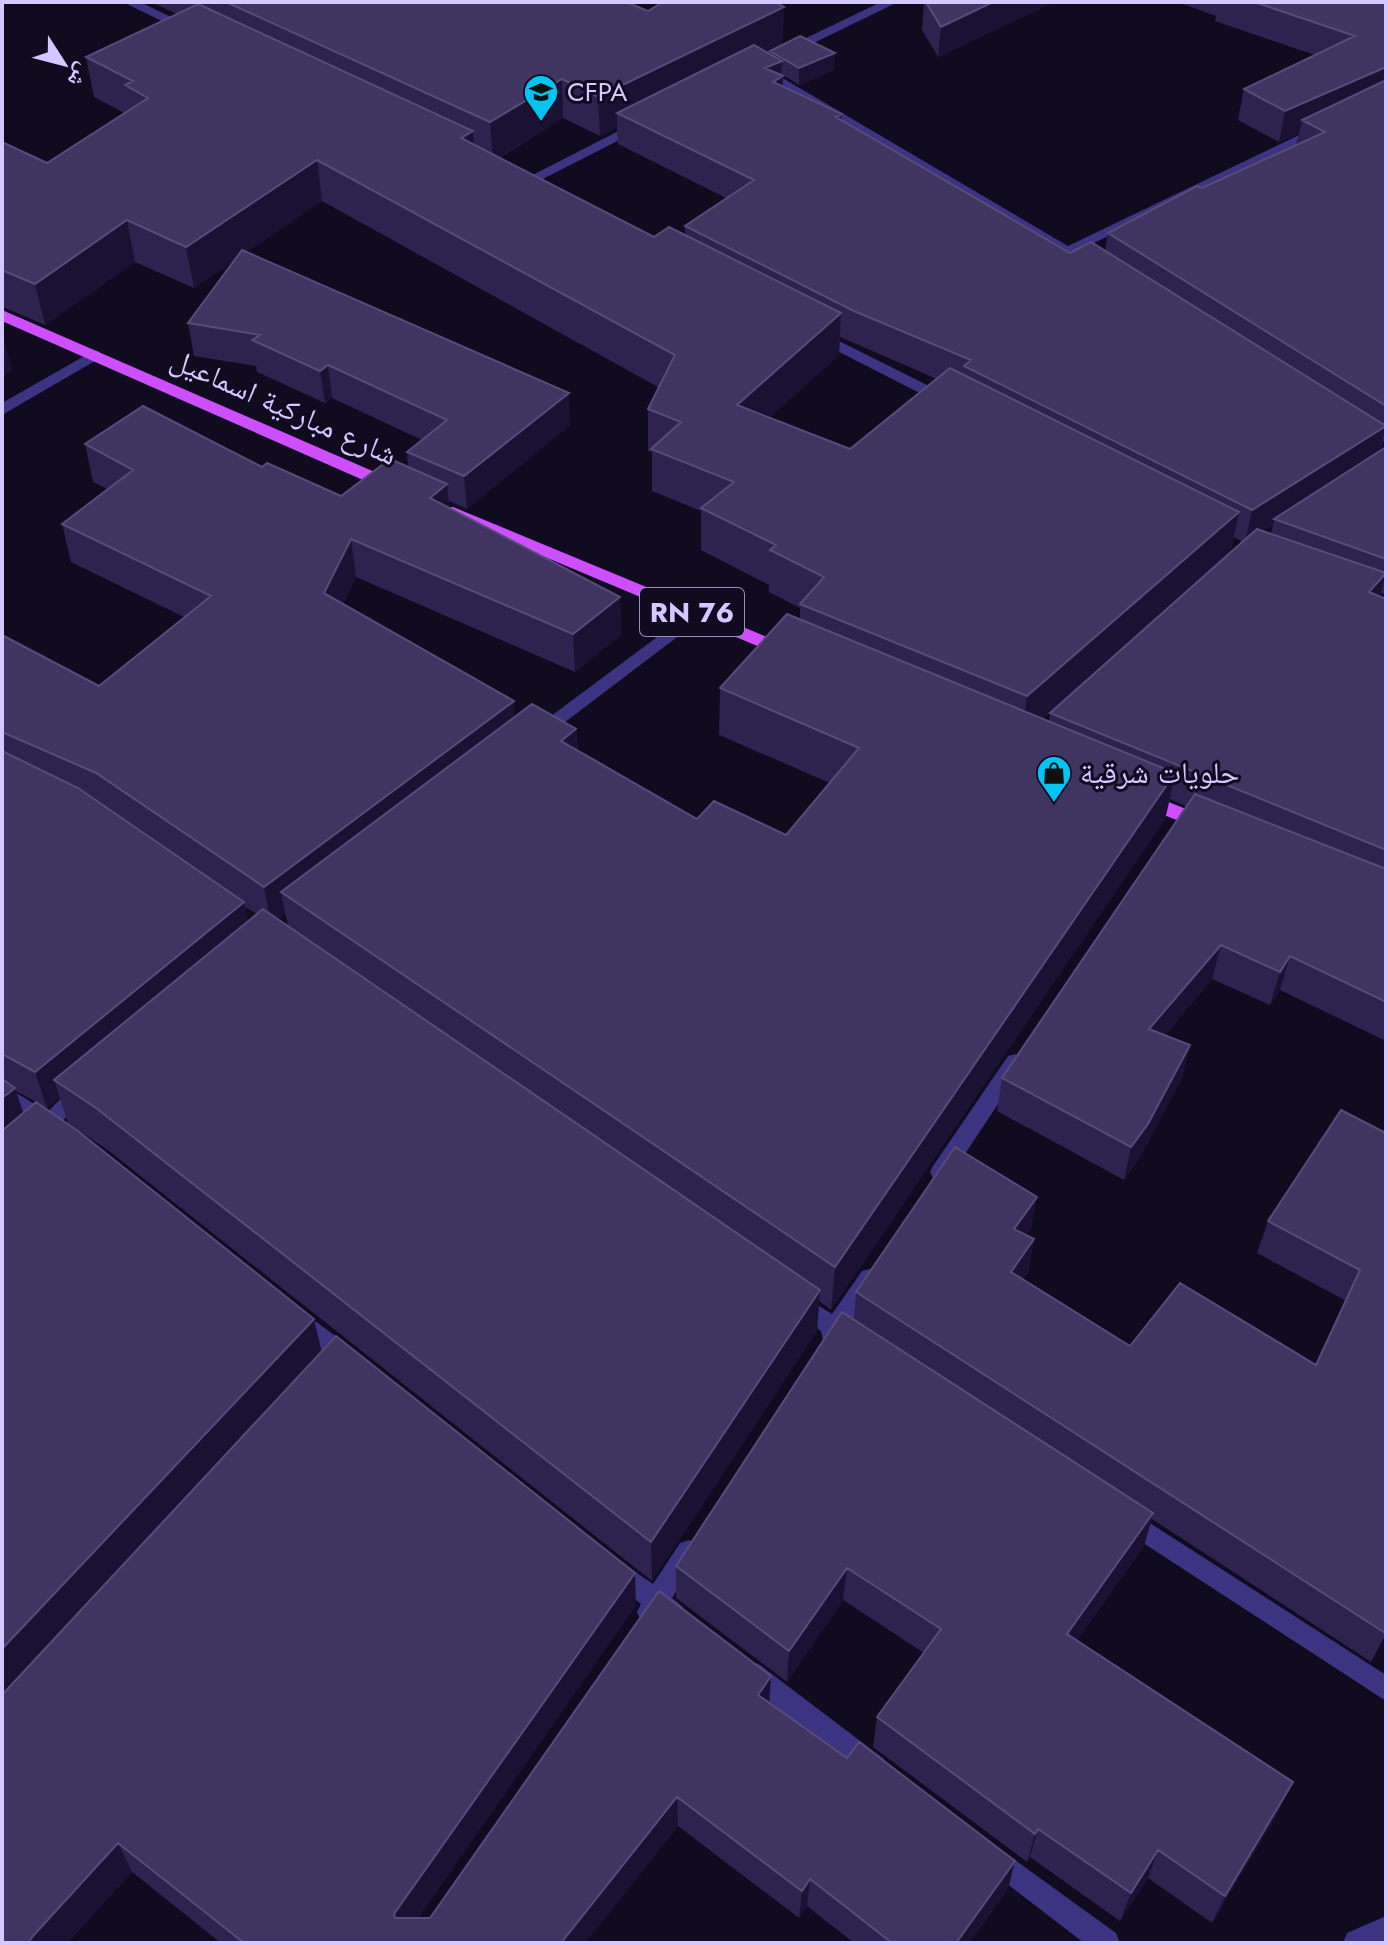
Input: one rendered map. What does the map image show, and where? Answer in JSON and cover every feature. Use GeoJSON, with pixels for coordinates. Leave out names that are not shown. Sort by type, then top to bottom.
{"type":"FeatureCollection","features":[{"type":"Feature","properties":{"kind":"main road","name":"شارع مباركية اسماعيل"},"geometry":{"type":"LineString","coordinates":[[2,315],[422,499],[796,655]]}},
{"type":"Feature","properties":{"kind":"main road"},"geometry":{"type":"LineString","coordinates":[[1125,792],[1178,822],[1226,833]]}},
{"type":"Feature","properties":{"kind":"street"},"geometry":{"type":"LineString","coordinates":[[129,2],[208,38]]}},
{"type":"Feature","properties":{"kind":"street"},"geometry":{"type":"LineString","coordinates":[[892,2],[746,70],[1073,256],[1330,125]]}},
{"type":"Feature","properties":{"kind":"street"},"geometry":{"type":"LineString","coordinates":[[522,185],[658,115]]}},
{"type":"Feature","properties":{"kind":"street"},"geometry":{"type":"LineString","coordinates":[[806,329],[962,408]]}},
{"type":"Feature","properties":{"kind":"street"},"geometry":{"type":"LineString","coordinates":[[2,410],[95,355]]}},
{"type":"Feature","properties":{"kind":"street"},"geometry":{"type":"LineString","coordinates":[[521,747],[696,614]]}},
{"type":"Feature","properties":{"kind":"street"},"geometry":{"type":"LineString","coordinates":[[924,1197],[1031,1039]]}},
{"type":"Feature","properties":{"kind":"street"},"geometry":{"type":"LineString","coordinates":[[2,1161],[106,1075]]}},
{"type":"Feature","properties":{"kind":"street"},"geometry":{"type":"LineString","coordinates":[[2,1092],[73,1142]]}},
{"type":"Feature","properties":{"kind":"street"},"geometry":{"type":"LineString","coordinates":[[818,1354],[880,1262]]}},
{"type":"Feature","properties":{"kind":"street"},"geometry":{"type":"LineString","coordinates":[[783,1292],[877,1356]]}},
{"type":"Feature","properties":{"kind":"street"},"geometry":{"type":"LineString","coordinates":[[280,1304],[364,1371]]}},
{"type":"Feature","properties":{"kind":"street"},"geometry":{"type":"LineString","coordinates":[[320,1376],[341,1353]]}},
{"type":"Feature","properties":{"kind":"street"},"geometry":{"type":"LineString","coordinates":[[1112,1510],[1386,1689]]}},
{"type":"Feature","properties":{"kind":"street"},"geometry":{"type":"LineString","coordinates":[[639,1627],[699,1536]]}},
{"type":"Feature","properties":{"kind":"street"},"geometry":{"type":"LineString","coordinates":[[595,1553],[694,1630]]}},
{"type":"Feature","properties":{"kind":"street"},"geometry":{"type":"LineString","coordinates":[[731,1659],[894,1782]]}},
{"type":"Feature","properties":{"kind":"street"},"geometry":{"type":"LineString","coordinates":[[969,1839],[1106,1943]]}},
{"type":"Feature","properties":{"kind":"street"},"geometry":{"type":"LineString","coordinates":[[1357,1943],[1386,1929]]}},
{"type":"Feature","properties":{"kind":"building","name":"CFPA"},"geometry":{"type":"Polygon","coordinates":[[[226,2],[626,2],[648,11],[663,2],[775,2],[784,7],[598,97],[562,79],[490,122],[226,2]]]}},
{"type":"Feature","properties":{"kind":"building"},"geometry":{"type":"Polygon","coordinates":[[[926,2],[993,2],[941,27],[926,2]]]}},
{"type":"Feature","properties":{"kind":"building"},"geometry":{"type":"Polygon","coordinates":[[[1254,2],[1386,2],[1386,67],[1285,111],[1244,89],[1355,36],[1254,2]]]}},
{"type":"Feature","properties":{"kind":"building"},"geometry":{"type":"Polygon","coordinates":[[[198,4],[473,131],[461,138],[654,237],[669,227],[841,313],[737,405],[850,449],[950,368],[1239,512],[1027,696],[800,604],[824,577],[770,550],[776,545],[701,508],[734,482],[651,449],[681,422],[648,409],[675,355],[317,160],[186,247],[127,220],[35,284],[2,270],[2,142],[47,163],[148,98],[125,85],[133,81],[86,57],[198,4]]]}},
{"type":"Feature","properties":{"kind":"building"},"geometry":{"type":"Polygon","coordinates":[[[800,36],[835,53],[799,68],[770,51],[800,36]]]}},
{"type":"Feature","properties":{"kind":"building"},"geometry":{"type":"Polygon","coordinates":[[[754,45],[782,61],[765,68],[783,76],[773,82],[842,114],[836,117],[1070,253],[1091,242],[1386,426],[1252,510],[964,366],[971,360],[854,311],[685,226],[754,180],[617,113],[754,45]]]}},
{"type":"Feature","properties":{"kind":"building"},"geometry":{"type":"Polygon","coordinates":[[[1386,80],[1386,406],[1108,233],[1197,186],[1202,188],[1325,132],[1302,120],[1386,80]]]}},
{"type":"Feature","properties":{"kind":"building"},"geometry":{"type":"Polygon","coordinates":[[[242,250],[569,393],[464,476],[407,452],[447,420],[328,365],[320,371],[252,340],[260,335],[188,323],[242,250]]]}},
{"type":"Feature","properties":{"kind":"building"},"geometry":{"type":"Polygon","coordinates":[[[143,406],[262,467],[267,463],[341,496],[390,459],[447,484],[430,498],[620,597],[573,634],[351,539],[324,593],[514,701],[264,887],[96,773],[2,732],[2,635],[99,686],[211,596],[62,524],[133,470],[85,444],[143,406]]]}},
{"type":"Feature","properties":{"kind":"building"},"geometry":{"type":"Polygon","coordinates":[[[1386,447],[1386,559],[1274,519],[1386,447]]]}},
{"type":"Feature","properties":{"kind":"building"},"geometry":{"type":"Polygon","coordinates":[[[1257,529],[1386,573],[1369,592],[1386,599],[1386,850],[1050,713],[1257,529]]]}},
{"type":"Feature","properties":{"kind":"building"},"geometry":{"type":"Polygon","coordinates":[[[787,614],[1175,773],[835,1267],[281,892],[532,704],[576,729],[561,741],[697,819],[714,801],[786,835],[859,748],[720,688],[787,614]]]}},
{"type":"Feature","properties":{"kind":"building"},"geometry":{"type":"Polygon","coordinates":[[[2,751],[78,788],[244,902],[35,1072],[2,1054],[2,751]]]}},
{"type":"Feature","properties":{"kind":"building"},"geometry":{"type":"Polygon","coordinates":[[[1195,794],[1386,869],[1386,1002],[1290,956],[1280,972],[1221,945],[1149,1029],[1190,1045],[1148,1124],[1131,1147],[1002,1078],[1195,794]]]}},
{"type":"Feature","properties":{"kind":"building"},"geometry":{"type":"Polygon","coordinates":[[[263,909],[820,1290],[651,1542],[96,1108],[54,1080],[263,909]]]}},
{"type":"Feature","properties":{"kind":"building"},"geometry":{"type":"Polygon","coordinates":[[[2,1079],[15,1088],[2,1098],[2,1079]]]}},
{"type":"Feature","properties":{"kind":"building"},"geometry":{"type":"Polygon","coordinates":[[[36,1102],[78,1131],[314,1319],[2,1649],[2,1131],[36,1102]]]}},
{"type":"Feature","properties":{"kind":"building"},"geometry":{"type":"Polygon","coordinates":[[[1341,1110],[1386,1133],[1385,1633],[856,1292],[955,1147],[1037,1197],[1014,1229],[1034,1239],[1011,1272],[1130,1346],[1180,1283],[1316,1365],[1360,1270],[1268,1221],[1341,1110]]]}},
{"type":"Feature","properties":{"kind":"building"},"geometry":{"type":"Polygon","coordinates":[[[842,1312],[1153,1513],[1067,1634],[1293,1782],[1225,1896],[1158,1850],[1131,1893],[1038,1829],[1035,1834],[877,1717],[941,1629],[847,1568],[789,1651],[676,1566],[842,1312]]]}},
{"type":"Feature","properties":{"kind":"building"},"geometry":{"type":"Polygon","coordinates":[[[336,1336],[635,1573],[394,1914],[395,1918],[430,1918],[659,1591],[771,1676],[758,1695],[847,1758],[859,1742],[1015,1861],[956,1943],[892,1943],[810,1879],[802,1891],[677,1797],[561,1943],[244,1943],[118,1843],[28,1943],[2,1943],[2,1695],[336,1336]]]}},
{"type":"Feature","properties":{"kind":"place","name":"CFPA"},"geometry":{"type":"Point","coordinates":[541,123]}},
{"type":"Feature","properties":{"kind":"place","name":"حلويات شرقية"},"geometry":{"type":"Point","coordinates":[1054,804]}}]}
